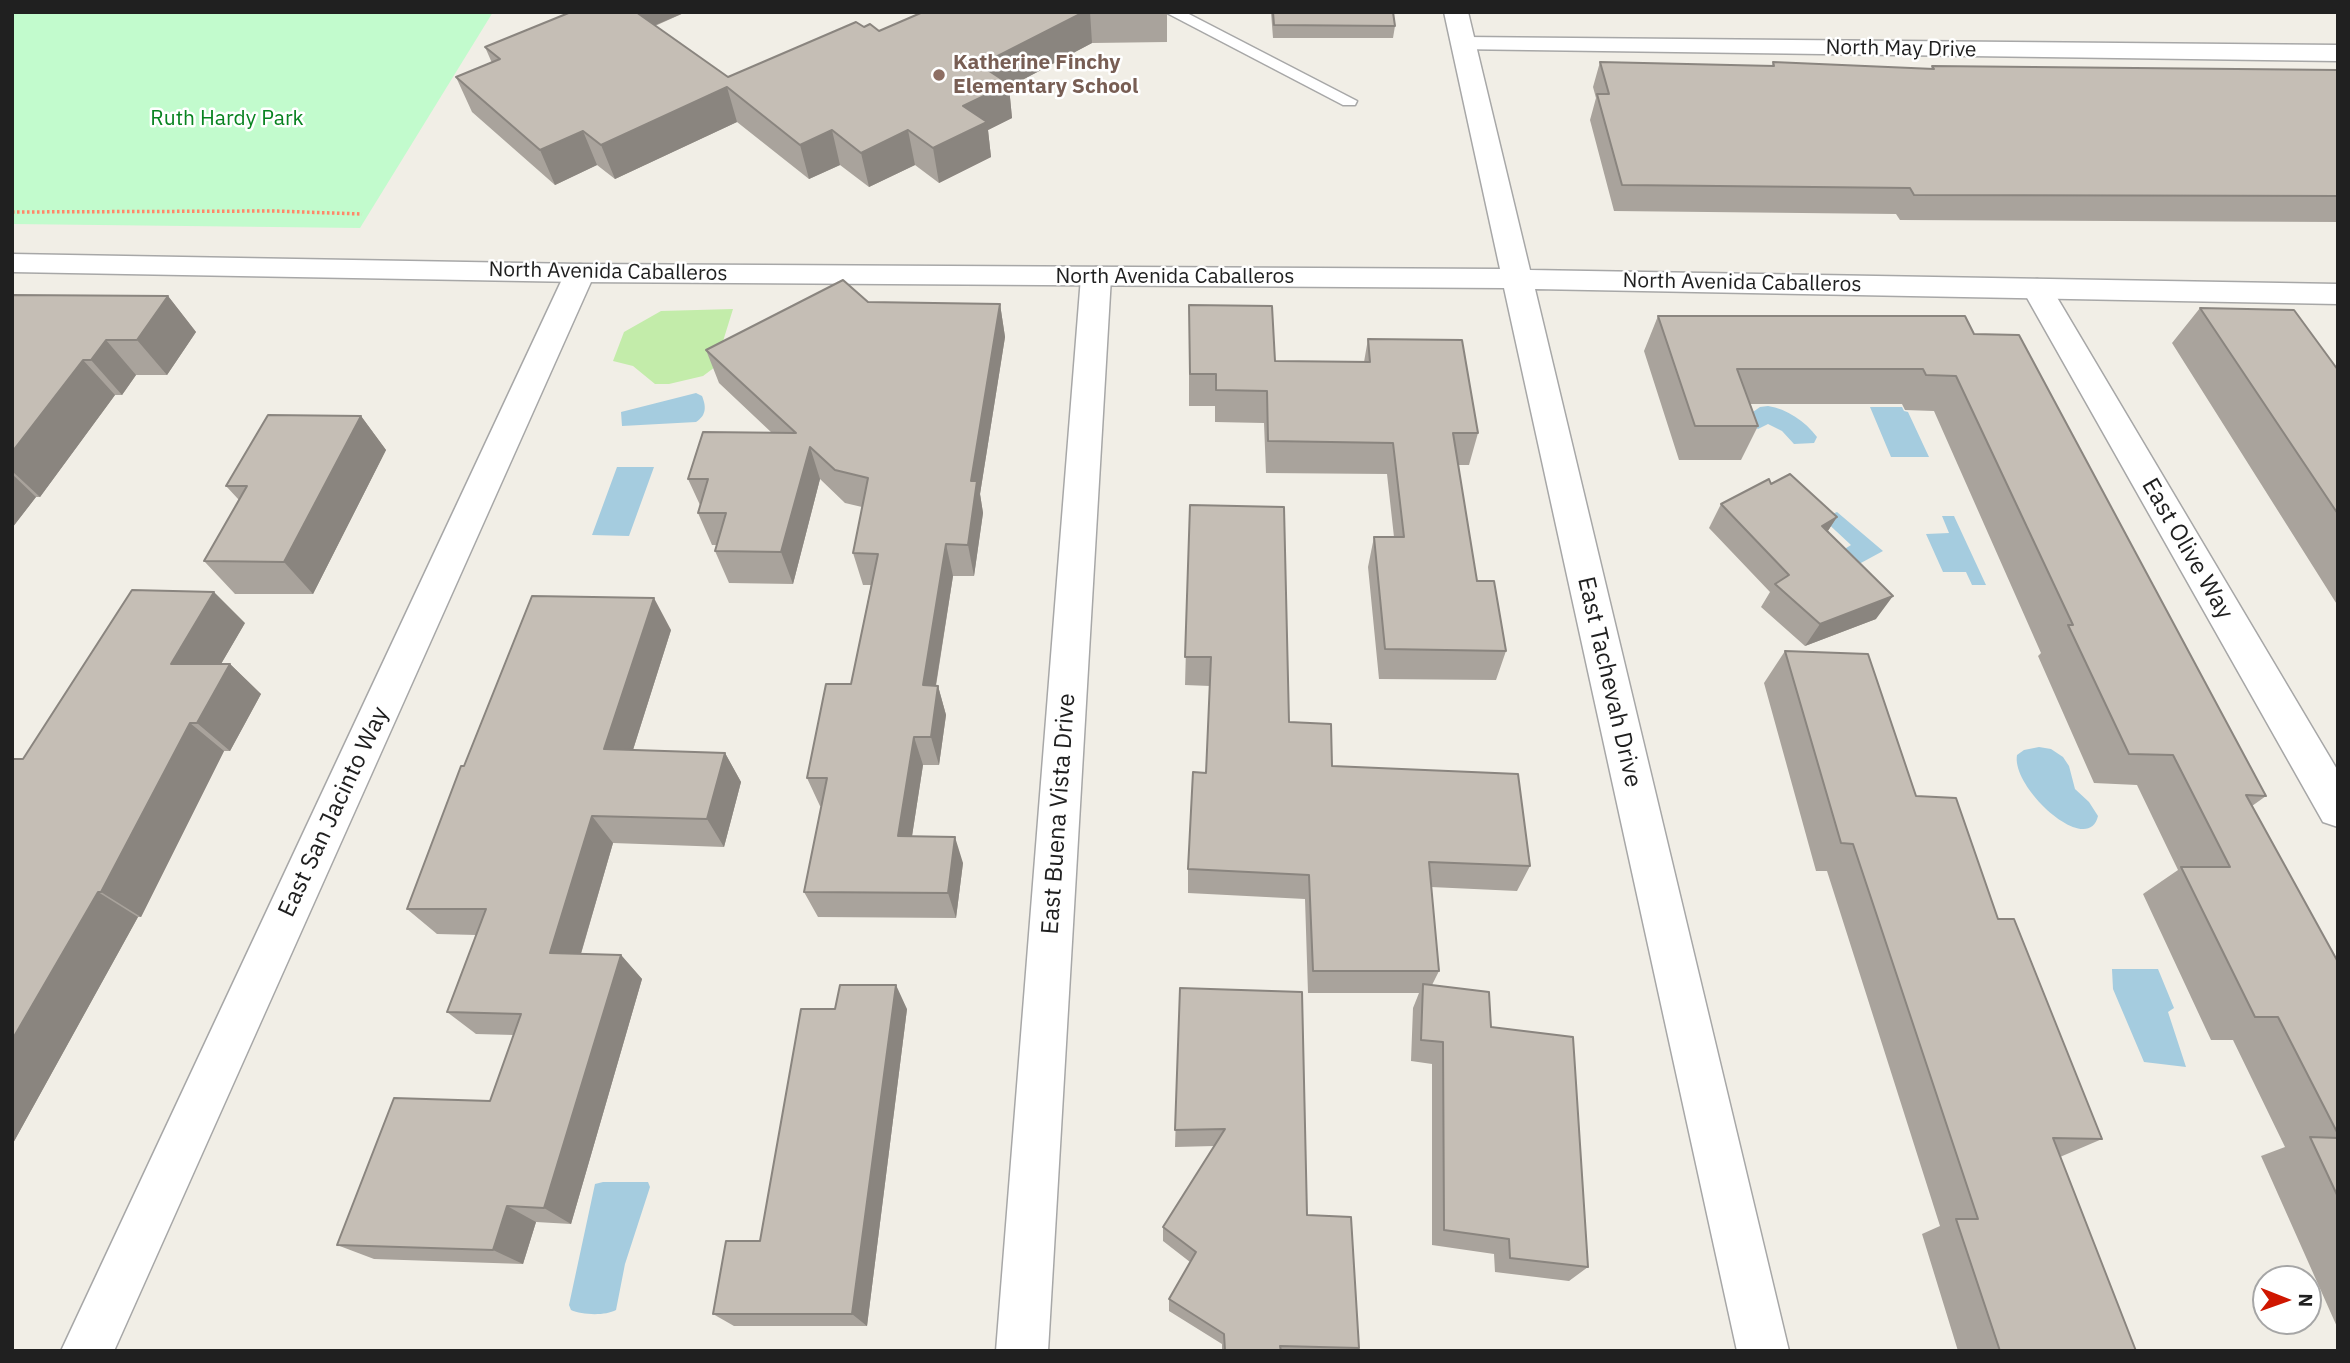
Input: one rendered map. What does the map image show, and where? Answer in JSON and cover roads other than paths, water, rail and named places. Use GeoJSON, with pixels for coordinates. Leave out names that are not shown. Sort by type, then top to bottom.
{"type":"FeatureCollection","features":[{"type":"Feature","properties":{"kind":"street","name":"East Tachevah Drive"},"geometry":{"type":"LineString","coordinates":[[1457,12],[1763,1351]]}},
{"type":"Feature","properties":{"kind":"street","name":"North May Drive"},"geometry":{"type":"LineString","coordinates":[[1464,44],[2338,53]]}},
{"type":"Feature","properties":{"kind":"street","name":"North Avenida Caballeros"},"geometry":{"type":"LineString","coordinates":[[12,263],[580,273],[1516,279],[2338,294]]}},
{"type":"Feature","properties":{"kind":"street","name":"East San Jacinto Way"},"geometry":{"type":"LineString","coordinates":[[87,1351],[580,273]]}},
{"type":"Feature","properties":{"kind":"street","name":"East Buena Vista Drive"},"geometry":{"type":"LineString","coordinates":[[1022,1351],[1096,276]]}},
{"type":"Feature","properties":{"kind":"street","name":"East Olive Way"},"geometry":{"type":"LineString","coordinates":[[2037,289],[2338,809]]}},
{"type":"Feature","properties":{"kind":"lane"},"geometry":{"type":"LineString","coordinates":[[1173,12],[1349,101]]}},
{"type":"Feature","properties":{"kind":"water"},"geometry":{"type":"Polygon","coordinates":[[[696,393],[702,396],[705,407],[704,413],[696,422],[622,426],[621,412],[696,393]]]}},
{"type":"Feature","properties":{"kind":"water"},"geometry":{"type":"Polygon","coordinates":[[[1768,406],[1789,413],[1801,421],[1817,437],[1814,443],[1794,444],[1782,431],[1768,424],[1758,429],[1743,419],[1760,407],[1768,406]]]}},
{"type":"Feature","properties":{"kind":"water"},"geometry":{"type":"Polygon","coordinates":[[[1870,407],[1902,407],[1908,412],[1929,457],[1891,457],[1870,407]]]}},
{"type":"Feature","properties":{"kind":"water"},"geometry":{"type":"Polygon","coordinates":[[[617,467],[654,467],[629,536],[592,535],[617,467]]]}},
{"type":"Feature","properties":{"kind":"water"},"geometry":{"type":"Polygon","coordinates":[[[1837,512],[1883,551],[1859,564],[1843,550],[1851,545],[1822,518],[1837,512]]]}},
{"type":"Feature","properties":{"kind":"water"},"geometry":{"type":"Polygon","coordinates":[[[1942,516],[1954,516],[1986,585],[1972,585],[1966,572],[1943,572],[1926,534],[1949,533],[1942,516]]]}},
{"type":"Feature","properties":{"kind":"water"},"geometry":{"type":"Polygon","coordinates":[[[2039,747],[2051,749],[2063,757],[2069,766],[2075,789],[2089,802],[2098,816],[2091,827],[2080,829],[2066,824],[2037,800],[2026,784],[2018,769],[2017,755],[2024,750],[2039,747]]]}},
{"type":"Feature","properties":{"kind":"water"},"geometry":{"type":"Polygon","coordinates":[[[2112,969],[2158,969],[2174,1008],[2168,1012],[2186,1067],[2144,1062],[2113,989],[2112,969]]]}},
{"type":"Feature","properties":{"kind":"water"},"geometry":{"type":"Polygon","coordinates":[[[648,1182],[650,1187],[625,1264],[616,1310],[600,1314],[581,1313],[571,1310],[569,1305],[595,1184],[648,1182]]]}},
{"type":"Feature","properties":{"kind":"place","name":"Katherine Finchy Elementary School"},"geometry":{"type":"Point","coordinates":[939,75]}},
{"type":"Feature","properties":{"kind":"park label","name":"Ruth Hardy Park"},"geometry":{"type":"Point","coordinates":[227,119]}}]}
